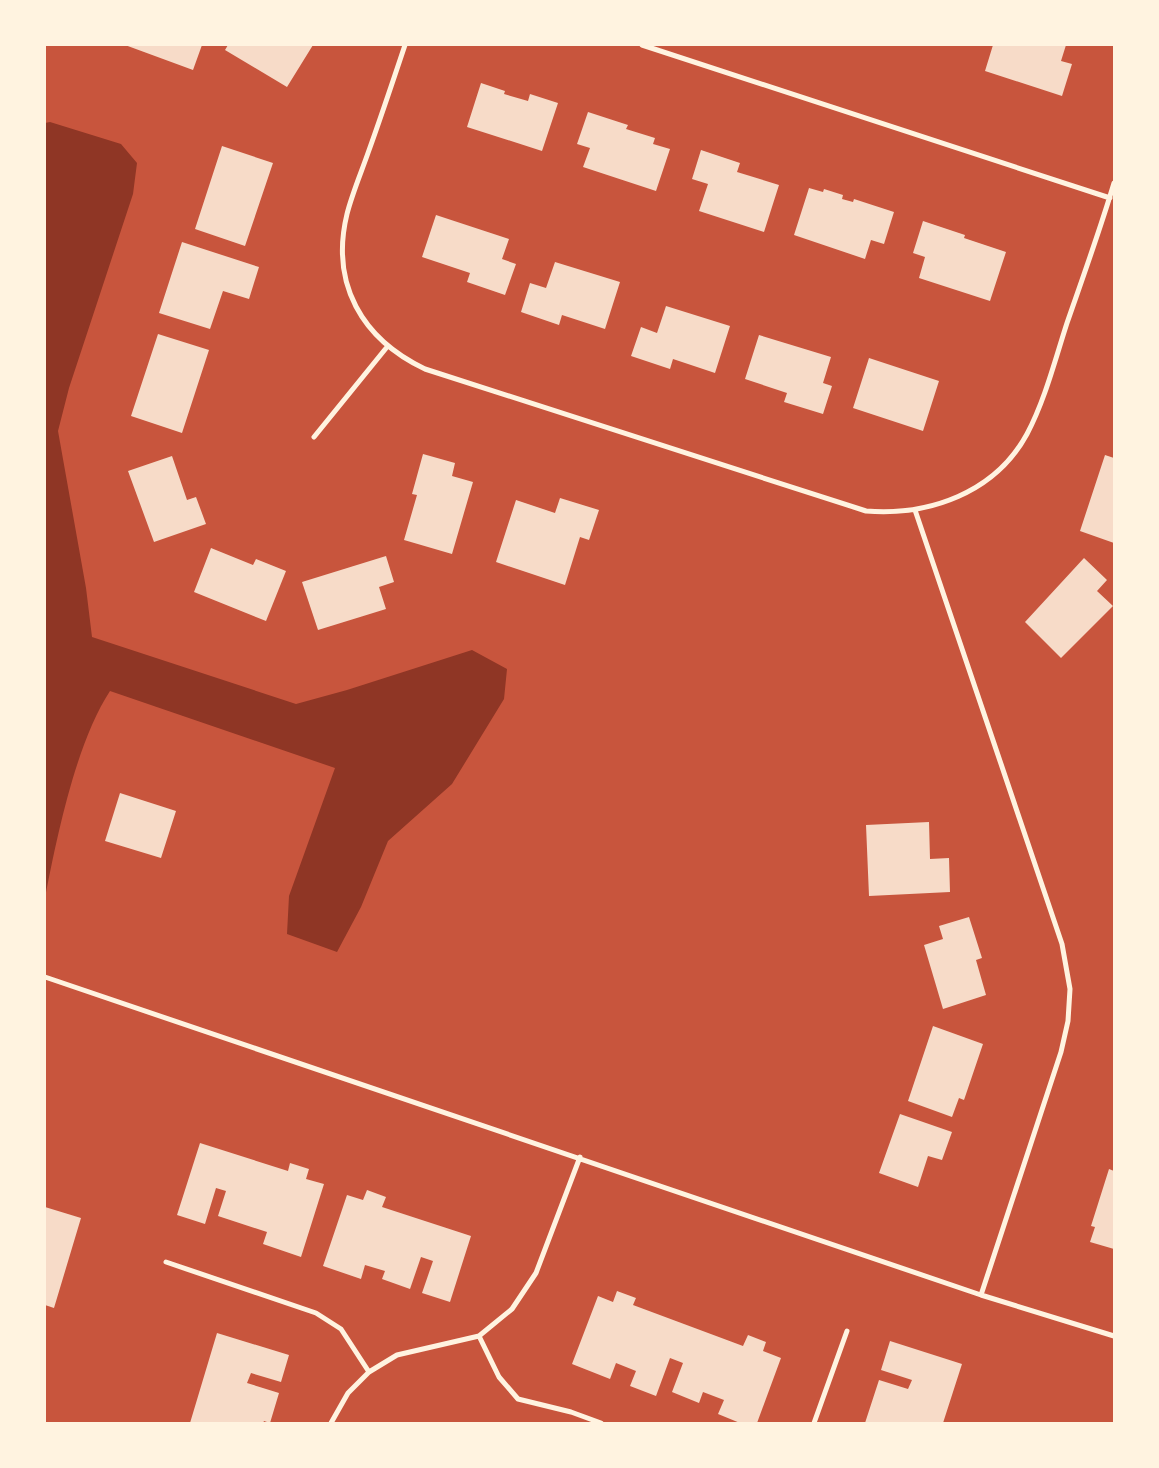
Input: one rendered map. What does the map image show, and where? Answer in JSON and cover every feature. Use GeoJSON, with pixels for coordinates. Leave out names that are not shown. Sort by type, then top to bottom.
{"type":"FeatureCollection","features":[{"type":"Feature","properties":{"kind":"street"},"geometry":{"type":"LineString","coordinates":[[405,45],[347,214],[343,244],[345,274],[350,294],[360,313],[387,347],[405,360],[425,369],[850,508],[882,513],[915,510],[932,507],[965,495],[994,474],[1022,441],[1041,402],[1114,183]]}},
{"type":"Feature","properties":{"kind":"street"},"geometry":{"type":"LineString","coordinates":[[642,45],[1110,198]]}},
{"type":"Feature","properties":{"kind":"street"},"geometry":{"type":"LineString","coordinates":[[314,437],[387,347]]}},
{"type":"Feature","properties":{"kind":"street"},"geometry":{"type":"LineString","coordinates":[[915,510],[1062,944],[1070,989],[1068,1021],[1061,1052],[981,1295]]}},
{"type":"Feature","properties":{"kind":"street"},"geometry":{"type":"LineString","coordinates":[[45,977],[580,1157],[981,1295],[1114,1336]]}},
{"type":"Feature","properties":{"kind":"street"},"geometry":{"type":"LineString","coordinates":[[331,1423],[348,1393],[369,1372],[397,1355],[479,1336],[512,1308],[536,1273],[580,1157]]}},
{"type":"Feature","properties":{"kind":"street"},"geometry":{"type":"LineString","coordinates":[[166,1262],[316,1313],[341,1329],[369,1372]]}},
{"type":"Feature","properties":{"kind":"street"},"geometry":{"type":"LineString","coordinates":[[814,1423],[847,1331]]}},
{"type":"Feature","properties":{"kind":"street"},"geometry":{"type":"LineString","coordinates":[[479,1336],[499,1377],[518,1399],[571,1412],[601,1423]]}},
{"type":"Feature","properties":{"kind":"shaded area"},"geometry":{"type":"Polygon","coordinates":[[[50,122],[121,144],[137,163],[133,194],[69,388],[58,431],[86,588],[92,637],[296,704],[347,690],[472,650],[507,669],[504,699],[452,784],[388,841],[361,907],[337,952],[287,934],[289,896],[335,768],[110,691],[87,737],[69,791],[45,898],[45,123],[50,122]]]}},
{"type":"Feature","properties":{"kind":"building"},"geometry":{"type":"Polygon","coordinates":[[[125,45],[202,45],[193,70],[125,45]]]}},
{"type":"Feature","properties":{"kind":"building"},"geometry":{"type":"Polygon","coordinates":[[[228,45],[313,45],[287,87],[225,50],[228,45]]]}},
{"type":"Feature","properties":{"kind":"building"},"geometry":{"type":"Polygon","coordinates":[[[993,45],[1066,45],[1061,61],[1072,64],[1062,96],[985,71],[993,45]]]}},
{"type":"Feature","properties":{"kind":"building"},"geometry":{"type":"Polygon","coordinates":[[[481,83],[505,91],[504,94],[528,101],[530,94],[558,103],[542,151],[467,127],[481,83]]]}},
{"type":"Feature","properties":{"kind":"building"},"geometry":{"type":"Polygon","coordinates":[[[588,112],[628,125],[626,129],[655,138],[653,144],[670,149],[656,191],[583,167],[590,148],[577,144],[588,112]]]}},
{"type":"Feature","properties":{"kind":"building"},"geometry":{"type":"Polygon","coordinates":[[[222,146],[273,163],[245,246],[195,229],[222,146]]]}},
{"type":"Feature","properties":{"kind":"building"},"geometry":{"type":"Polygon","coordinates":[[[701,150],[740,163],[737,172],[779,185],[764,232],[699,211],[708,184],[692,179],[701,150]]]}},
{"type":"Feature","properties":{"kind":"building"},"geometry":{"type":"Polygon","coordinates":[[[809,188],[823,192],[824,189],[843,195],[842,199],[853,202],[854,199],[894,212],[884,244],[871,240],[865,259],[794,235],[809,188]]]}},
{"type":"Feature","properties":{"kind":"building"},"geometry":{"type":"Polygon","coordinates":[[[436,215],[509,239],[502,259],[516,264],[505,295],[467,282],[470,273],[422,257],[436,215]]]}},
{"type":"Feature","properties":{"kind":"building"},"geometry":{"type":"Polygon","coordinates":[[[923,221],[965,235],[964,238],[1006,252],[990,301],[919,278],[925,257],[913,253],[923,221]]]}},
{"type":"Feature","properties":{"kind":"building"},"geometry":{"type":"Polygon","coordinates":[[[182,242],[259,267],[249,299],[223,291],[210,329],[159,313],[182,242]]]}},
{"type":"Feature","properties":{"kind":"building"},"geometry":{"type":"Polygon","coordinates":[[[555,262],[620,282],[605,329],[562,315],[559,325],[521,312],[530,283],[546,288],[555,262]]]}},
{"type":"Feature","properties":{"kind":"building"},"geometry":{"type":"Polygon","coordinates":[[[666,306],[730,326],[715,373],[673,359],[670,369],[631,356],[641,327],[657,333],[666,306]]]}},
{"type":"Feature","properties":{"kind":"building"},"geometry":{"type":"Polygon","coordinates":[[[158,334],[209,350],[182,433],[131,416],[158,334]]]}},
{"type":"Feature","properties":{"kind":"building"},"geometry":{"type":"Polygon","coordinates":[[[759,335],[831,357],[823,383],[832,386],[823,414],[784,402],[787,393],[745,379],[759,335]]]}},
{"type":"Feature","properties":{"kind":"building"},"geometry":{"type":"Polygon","coordinates":[[[869,358],[939,381],[923,431],[853,408],[869,358]]]}},
{"type":"Feature","properties":{"kind":"building"},"geometry":{"type":"Polygon","coordinates":[[[423,454],[455,463],[452,476],[473,482],[452,554],[404,540],[417,495],[412,494],[423,454]]]}},
{"type":"Feature","properties":{"kind":"building"},"geometry":{"type":"Polygon","coordinates":[[[1105,455],[1114,458],[1114,543],[1080,531],[1105,455]]]}},
{"type":"Feature","properties":{"kind":"building"},"geometry":{"type":"Polygon","coordinates":[[[172,456],[187,500],[196,497],[206,524],[154,542],[128,471],[172,456]]]}},
{"type":"Feature","properties":{"kind":"building"},"geometry":{"type":"Polygon","coordinates":[[[560,498],[599,510],[589,540],[580,537],[565,585],[496,562],[516,500],[555,513],[560,498]]]}},
{"type":"Feature","properties":{"kind":"building"},"geometry":{"type":"Polygon","coordinates":[[[211,548],[253,565],[256,559],[286,571],[266,621],[194,592],[211,548]]]}},
{"type":"Feature","properties":{"kind":"building"},"geometry":{"type":"Polygon","coordinates":[[[386,556],[394,582],[379,587],[386,609],[318,630],[302,582],[386,556]]]}},
{"type":"Feature","properties":{"kind":"building"},"geometry":{"type":"Polygon","coordinates":[[[1084,558],[1107,580],[1097,591],[1113,606],[1061,658],[1025,622],[1084,558]]]}},
{"type":"Feature","properties":{"kind":"building"},"geometry":{"type":"Polygon","coordinates":[[[120,793],[176,811],[161,858],[105,841],[120,793]]]}},
{"type":"Feature","properties":{"kind":"building"},"geometry":{"type":"Polygon","coordinates":[[[929,822],[930,859],[949,858],[950,892],[869,896],[866,825],[929,822]]]}},
{"type":"Feature","properties":{"kind":"building"},"geometry":{"type":"Polygon","coordinates":[[[969,917],[982,958],[976,960],[986,995],[943,1009],[924,945],[943,939],[939,926],[969,917]]]}},
{"type":"Feature","properties":{"kind":"building"},"geometry":{"type":"Polygon","coordinates":[[[933,1026],[983,1044],[964,1100],[959,1098],[952,1117],[908,1101],[933,1026]]]}},
{"type":"Feature","properties":{"kind":"building"},"geometry":{"type":"Polygon","coordinates":[[[900,1114],[952,1132],[942,1160],[928,1156],[918,1187],[879,1173],[900,1114]]]}},
{"type":"Feature","properties":{"kind":"building"},"geometry":{"type":"Polygon","coordinates":[[[200,1143],[288,1171],[290,1163],[309,1169],[306,1179],[324,1184],[301,1257],[263,1244],[267,1232],[218,1216],[226,1191],[216,1188],[205,1224],[177,1215],[200,1143]]]}},
{"type":"Feature","properties":{"kind":"building"},"geometry":{"type":"Polygon","coordinates":[[[1109,1169],[1114,1171],[1114,1249],[1090,1242],[1095,1227],[1091,1226],[1109,1169]]]}},
{"type":"Feature","properties":{"kind":"building"},"geometry":{"type":"Polygon","coordinates":[[[367,1190],[386,1197],[382,1207],[471,1236],[450,1302],[422,1293],[433,1261],[421,1257],[410,1289],[382,1279],[385,1271],[365,1265],[361,1279],[323,1266],[347,1195],[363,1200],[367,1190]]]}},
{"type":"Feature","properties":{"kind":"building"},"geometry":{"type":"Polygon","coordinates":[[[45,1207],[81,1218],[54,1308],[45,1305],[45,1207]]]}},
{"type":"Feature","properties":{"kind":"building"},"geometry":{"type":"Polygon","coordinates":[[[617,1291],[636,1298],[633,1305],[743,1346],[748,1335],[766,1342],[763,1351],[781,1358],[757,1423],[740,1423],[718,1414],[724,1400],[703,1392],[699,1403],[672,1392],[683,1363],[670,1358],[656,1396],[630,1386],[636,1371],[616,1363],[610,1379],[572,1364],[598,1296],[613,1302],[617,1291]]]}},
{"type":"Feature","properties":{"kind":"building"},"geometry":{"type":"Polygon","coordinates":[[[217,1333],[289,1355],[281,1382],[251,1373],[247,1383],[279,1393],[270,1423],[264,1421],[263,1423],[190,1423],[217,1333]]]}},
{"type":"Feature","properties":{"kind":"building"},"geometry":{"type":"Polygon","coordinates":[[[890,1341],[962,1364],[943,1423],[865,1423],[879,1380],[908,1389],[912,1380],[881,1370],[890,1341]]]}}]}
